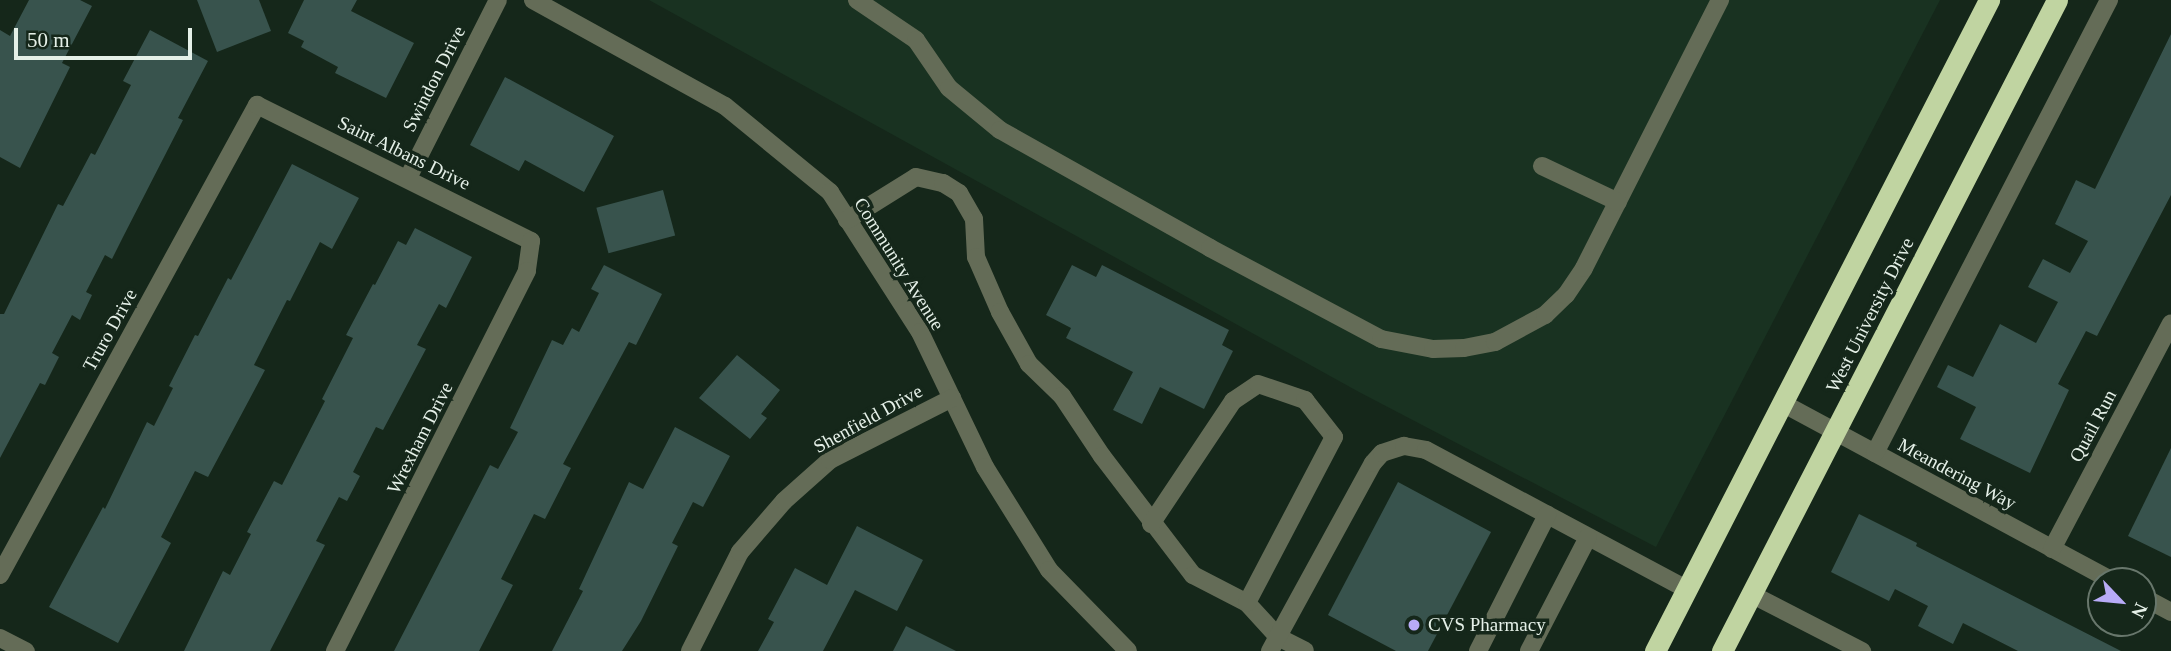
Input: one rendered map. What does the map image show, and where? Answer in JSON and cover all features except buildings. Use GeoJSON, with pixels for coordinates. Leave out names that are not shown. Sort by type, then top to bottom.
{"type":"FeatureCollection","features":[{"type":"Feature","properties":{"kind":"highway","name":"West University Drive"},"geometry":{"type":"LineString","coordinates":[[1655,651],[1989,0]]}},
{"type":"Feature","properties":{"kind":"highway","name":"West University Drive"},"geometry":{"type":"LineString","coordinates":[[1722,651],[2057,0]]}},
{"type":"Feature","properties":{"kind":"street","name":"Swindon Drive"},"geometry":{"type":"LineString","coordinates":[[408,177],[498,0]]}},
{"type":"Feature","properties":{"kind":"street","name":"Community Avenue"},"geometry":{"type":"LineString","coordinates":[[533,0],[725,106],[830,192],[920,332],[985,467],[1049,570],[1128,651]]}},
{"type":"Feature","properties":{"kind":"street"},"geometry":{"type":"LineString","coordinates":[[856,0],[916,40],[949,88],[1000,130],[1210,248],[1381,339],[1408,346],[1464,348],[1495,342],[1545,315],[1566,295],[1618,202],[1720,0]]}},
{"type":"Feature","properties":{"kind":"street"},"geometry":{"type":"LineString","coordinates":[[1875,453],[2109,0]]}},
{"type":"Feature","properties":{"kind":"street","name":"Saint Albans Drive"},"geometry":{"type":"LineString","coordinates":[[257,104],[408,177],[531,241]]}},
{"type":"Feature","properties":{"kind":"street","name":"Truro Drive"},"geometry":{"type":"LineString","coordinates":[[0,576],[257,104]]}},
{"type":"Feature","properties":{"kind":"street"},"geometry":{"type":"LineString","coordinates":[[1542,166],[1618,202]]}},
{"type":"Feature","properties":{"kind":"street"},"geometry":{"type":"LineString","coordinates":[[847,220],[916,177],[943,183],[959,193],[974,219],[976,257],[1000,313],[1029,364],[1062,396],[1152,524],[1193,575],[1247,603],[1274,644],[1305,651]]}},
{"type":"Feature","properties":{"kind":"street","name":"Wrexham Drive"},"geometry":{"type":"LineString","coordinates":[[335,651],[527,271],[531,241]]}},
{"type":"Feature","properties":{"kind":"street","name":"Quail Run"},"geometry":{"type":"LineString","coordinates":[[2052,549],[2171,323]]}},
{"type":"Feature","properties":{"kind":"street"},"geometry":{"type":"LineString","coordinates":[[1152,524],[1233,401],[1258,384],[1305,400],[1334,437],[1247,603]]}},
{"type":"Feature","properties":{"kind":"street","name":"Shenfield Drive"},"geometry":{"type":"LineString","coordinates":[[690,651],[740,552],[784,501],[830,460],[951,398]]}},
{"type":"Feature","properties":{"kind":"street","name":"Meandering Way"},"geometry":{"type":"LineString","coordinates":[[1782,403],[2087,567]]}},
{"type":"Feature","properties":{"kind":"street"},"geometry":{"type":"LineString","coordinates":[[1274,644],[1373,463],[1382,453],[1404,446],[1426,450],[1686,589]]}},
{"type":"Feature","properties":{"kind":"street"},"geometry":{"type":"LineString","coordinates":[[1478,651],[1547,515]]}},
{"type":"Feature","properties":{"kind":"street"},"geometry":{"type":"LineString","coordinates":[[1529,651],[1588,537]]}},
{"type":"Feature","properties":{"kind":"street"},"geometry":{"type":"LineString","coordinates":[[1751,594],[1861,651]]}},
{"type":"Feature","properties":{"kind":"street"},"geometry":{"type":"LineString","coordinates":[[0,638],[26,651]]}},
{"type":"Feature","properties":{"kind":"shaded area"},"geometry":{"type":"Polygon","coordinates":[[[649,0],[1940,0],[1656,547],[1359,392],[649,0]]]}},
{"type":"Feature","properties":{"kind":"place","name":"CVS Pharmacy"},"geometry":{"type":"Point","coordinates":[1414,625]}}]}
